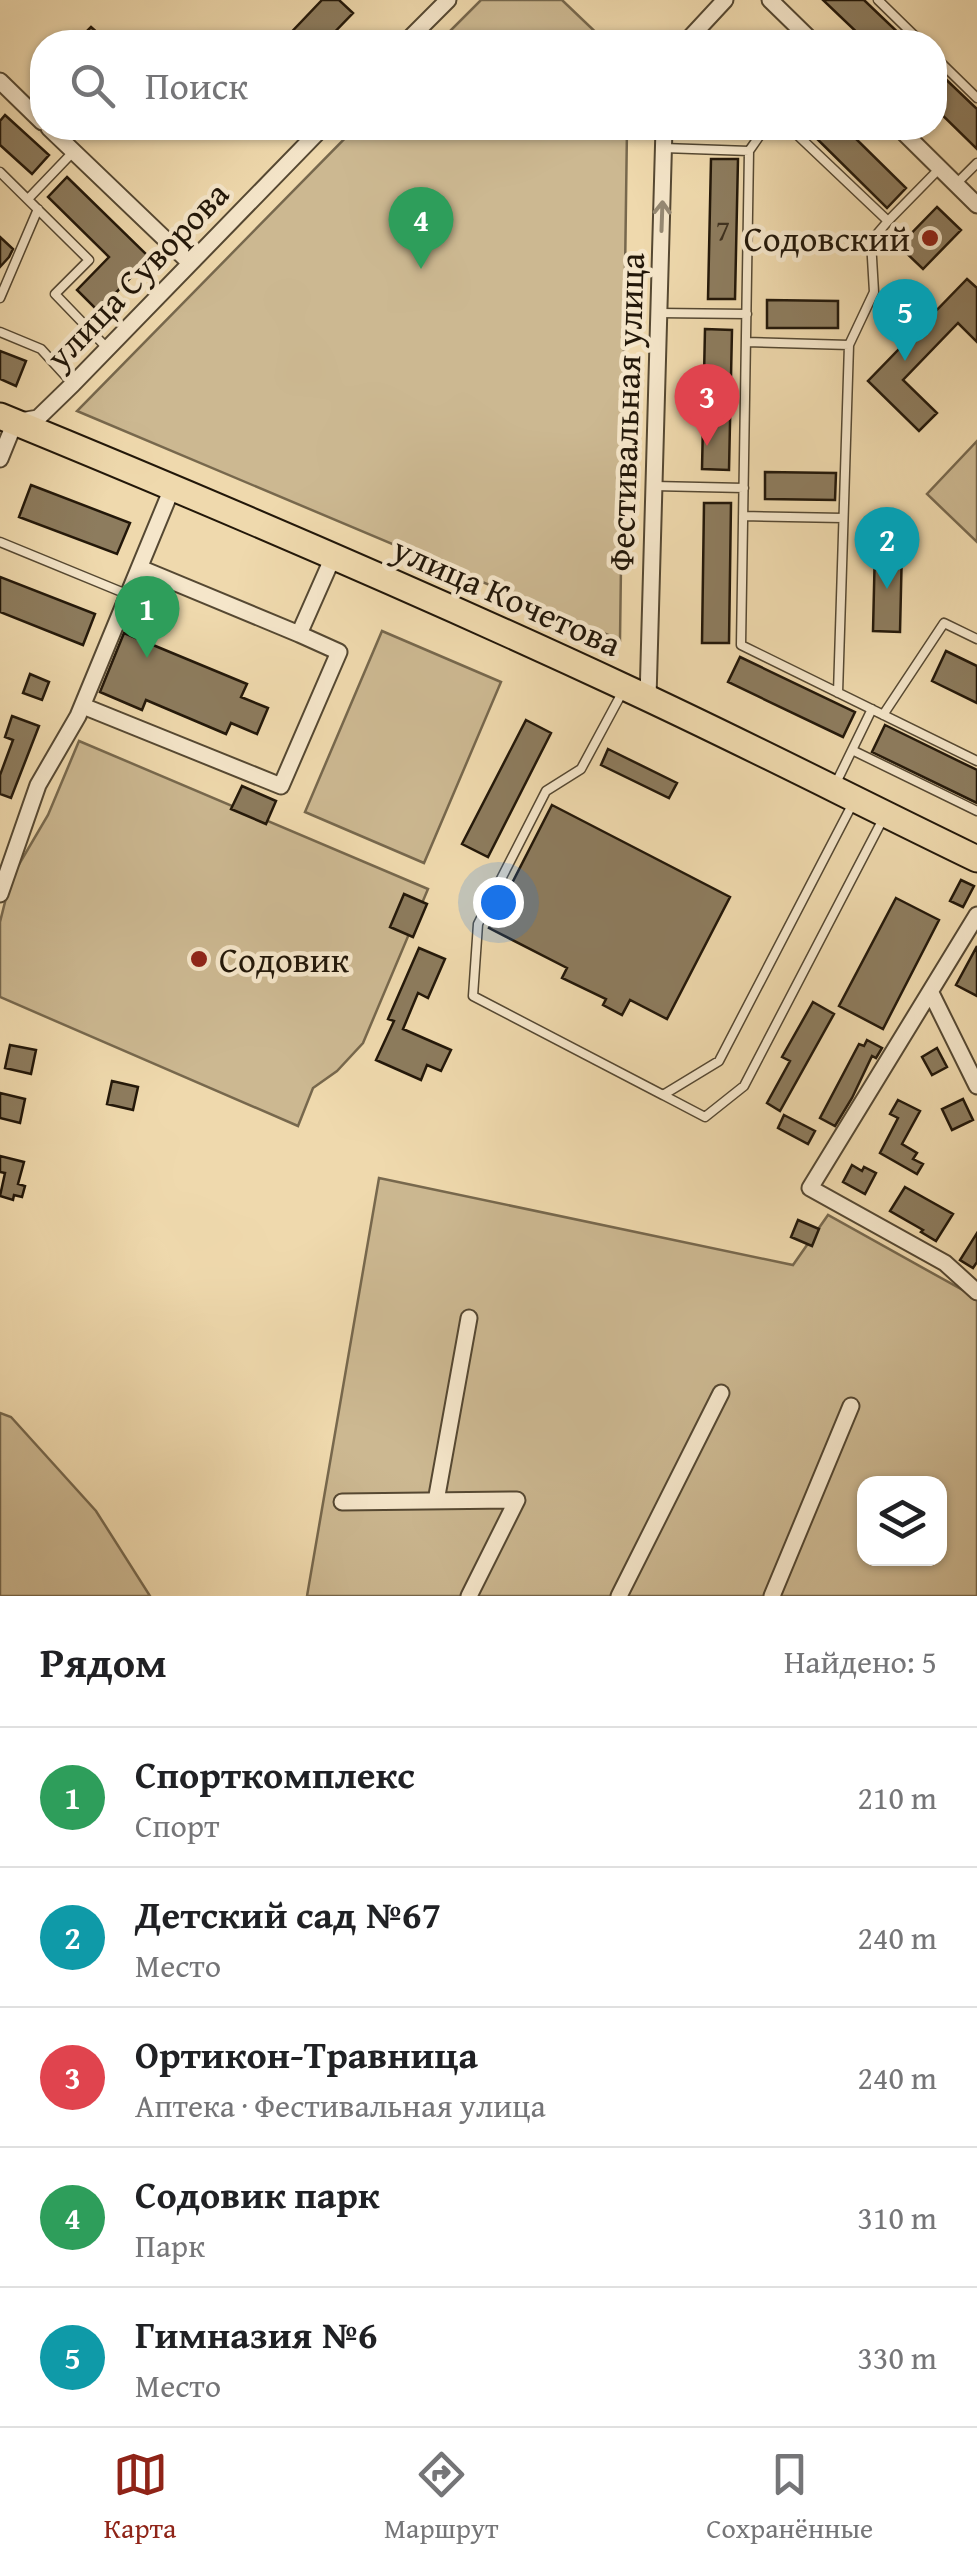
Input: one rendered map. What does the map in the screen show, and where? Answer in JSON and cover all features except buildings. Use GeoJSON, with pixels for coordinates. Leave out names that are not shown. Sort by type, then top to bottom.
{"type":"FeatureCollection","features":[{"type":"Feature","properties":{"kind":"main road","name":"улица Кочетова"},"geometry":{"type":"LineString","coordinates":[[25,423],[637,693],[977,860]]}},
{"type":"Feature","properties":{"kind":"street"},"geometry":{"type":"LineString","coordinates":[[697,30],[725,0]]}},
{"type":"Feature","properties":{"kind":"street"},"geometry":{"type":"LineString","coordinates":[[770,0],[801,30]]}},
{"type":"Feature","properties":{"kind":"street"},"geometry":{"type":"LineString","coordinates":[[416,30],[438,3]]}},
{"type":"Feature","properties":{"kind":"street"},"geometry":{"type":"LineString","coordinates":[[0,81],[30,110]]}},
{"type":"Feature","properties":{"kind":"street"},"geometry":{"type":"LineString","coordinates":[[62,140],[190,262]]}},
{"type":"Feature","properties":{"kind":"street","name":"улица Суворова"},"geometry":{"type":"LineString","coordinates":[[0,460],[25,423],[73,384],[310,140]]}},
{"type":"Feature","properties":{"kind":"street","name":"Фестивальная улица"},"geometry":{"type":"LineString","coordinates":[[637,693],[654,486],[664,140]]}},
{"type":"Feature","properties":{"kind":"street"},"geometry":{"type":"LineString","coordinates":[[911,140],[977,205]]}},
{"type":"Feature","properties":{"kind":"street"},"geometry":{"type":"LineString","coordinates":[[0,894],[7,847],[83,706],[172,486]]}},
{"type":"Feature","properties":{"kind":"street"},"geometry":{"type":"LineString","coordinates":[[299,634],[333,557]]}},
{"type":"Feature","properties":{"kind":"street"},"geometry":{"type":"LineString","coordinates":[[83,706],[280,786],[339,652],[140,568]]}},
{"type":"Feature","properties":{"kind":"street"},"geometry":{"type":"LineString","coordinates":[[977,915],[810,1188],[944,1263],[977,1292]]}},
{"type":"Feature","properties":{"kind":"street"},"geometry":{"type":"LineString","coordinates":[[931,993],[977,1086]]}},
{"type":"Feature","properties":{"kind":"street"},"geometry":{"type":"LineString","coordinates":[[436,1501],[469,1318]]}},
{"type":"Feature","properties":{"kind":"street"},"geometry":{"type":"LineString","coordinates":[[620,1596],[721,1392]]}},
{"type":"Feature","properties":{"kind":"street"},"geometry":{"type":"LineString","coordinates":[[772,1596],[851,1406]]}},
{"type":"Feature","properties":{"kind":"street"},"geometry":{"type":"LineString","coordinates":[[342,1502],[517,1500],[469,1596]]}},
{"type":"Feature","properties":{"kind":"lane"},"geometry":{"type":"LineString","coordinates":[[878,0],[909,30]]}},
{"type":"Feature","properties":{"kind":"lane"},"geometry":{"type":"LineString","coordinates":[[947,69],[977,98]]}},
{"type":"Feature","properties":{"kind":"lane"},"geometry":{"type":"LineString","coordinates":[[757,140],[749,151],[741,645],[977,762]]}},
{"type":"Feature","properties":{"kind":"lane"},"geometry":{"type":"LineString","coordinates":[[803,140],[888,221]]}},
{"type":"Feature","properties":{"kind":"lane"},"geometry":{"type":"LineString","coordinates":[[664,148],[749,151]]}},
{"type":"Feature","properties":{"kind":"lane"},"geometry":{"type":"LineString","coordinates":[[28,199],[74,151]]}},
{"type":"Feature","properties":{"kind":"lane"},"geometry":{"type":"LineString","coordinates":[[956,184],[977,163]]}},
{"type":"Feature","properties":{"kind":"lane"},"geometry":{"type":"LineString","coordinates":[[838,693],[848,345],[874,292],[871,241],[940,168]]}},
{"type":"Feature","properties":{"kind":"lane"},"geometry":{"type":"LineString","coordinates":[[0,172],[89,260],[55,294],[108,349]]}},
{"type":"Feature","properties":{"kind":"lane"},"geometry":{"type":"LineString","coordinates":[[0,298],[38,209]]}},
{"type":"Feature","properties":{"kind":"lane"},"geometry":{"type":"LineString","coordinates":[[659,313],[747,314]]}},
{"type":"Feature","properties":{"kind":"lane"},"geometry":{"type":"LineString","coordinates":[[0,332],[41,349],[73,384]]}},
{"type":"Feature","properties":{"kind":"lane"},"geometry":{"type":"LineString","coordinates":[[746,342],[848,345]]}},
{"type":"Feature","properties":{"kind":"lane"},"geometry":{"type":"LineString","coordinates":[[654,486],[744,488]]}},
{"type":"Feature","properties":{"kind":"lane"},"geometry":{"type":"LineString","coordinates":[[743,516],[843,518]]}},
{"type":"Feature","properties":{"kind":"lane"},"geometry":{"type":"LineString","coordinates":[[0,542],[129,595]]}},
{"type":"Feature","properties":{"kind":"lane"},"geometry":{"type":"LineString","coordinates":[[882,715],[944,623],[977,639]]}},
{"type":"Feature","properties":{"kind":"lane"},"geometry":{"type":"LineString","coordinates":[[637,693],[581,768],[546,791],[478,924],[474,996],[705,1117],[744,1086],[886,815]]}},
{"type":"Feature","properties":{"kind":"lane"},"geometry":{"type":"LineString","coordinates":[[664,1095],[718,1062],[844,795],[852,750],[872,710]]}},
{"type":"Feature","properties":{"kind":"lane"},"geometry":{"type":"LineString","coordinates":[[852,750],[977,811]]}},
{"type":"Feature","properties":{"kind":"shaded area"},"geometry":{"type":"Polygon","coordinates":[[[481,0],[562,0],[593,30],[451,30],[481,0]]]}},
{"type":"Feature","properties":{"kind":"shaded area"},"geometry":{"type":"Polygon","coordinates":[[[343,140],[627,140],[620,640],[77,411],[343,140]]]}},
{"type":"Feature","properties":{"kind":"shaded area"},"geometry":{"type":"Polygon","coordinates":[[[977,441],[977,542],[927,494],[977,441]]]}},
{"type":"Feature","properties":{"kind":"shaded area"},"geometry":{"type":"Polygon","coordinates":[[[382,631],[501,682],[424,863],[305,812],[382,631]]]}},
{"type":"Feature","properties":{"kind":"shaded area","name":"Содовик"},"geometry":{"type":"Polygon","coordinates":[[[79,741],[428,889],[363,1043],[337,1071],[313,1088],[298,1126],[0,997],[0,922],[11,878],[48,815],[79,741]]]}},
{"type":"Feature","properties":{"kind":"shaded area"},"geometry":{"type":"Polygon","coordinates":[[[379,1178],[793,1265],[828,1215],[977,1298],[977,1596],[307,1596],[379,1178]]]}},
{"type":"Feature","properties":{"kind":"shaded area"},"geometry":{"type":"Polygon","coordinates":[[[0,1413],[11,1417],[96,1511],[150,1596],[0,1596],[0,1413]]]}},
{"type":"Feature","properties":{"kind":"place","name":"Содовский"},"geometry":{"type":"Point","coordinates":[930,238]}},
{"type":"Feature","properties":{"kind":"place","name":"Содовик парк"},"geometry":{"type":"Point","coordinates":[421,269]}},
{"type":"Feature","properties":{"kind":"place","name":"Гимназия №6"},"geometry":{"type":"Point","coordinates":[905,361]}},
{"type":"Feature","properties":{"kind":"place","name":"Ортикон-Травница"},"geometry":{"type":"Point","coordinates":[707,446]}},
{"type":"Feature","properties":{"kind":"place","name":"Детский сад №67"},"geometry":{"type":"Point","coordinates":[887,589]}},
{"type":"Feature","properties":{"kind":"place","name":"Спорткомплекс"},"geometry":{"type":"Point","coordinates":[147,658]}},
{"type":"Feature","properties":{"kind":"place","name":"Содовик"},"geometry":{"type":"Point","coordinates":[199,959]}}]}
